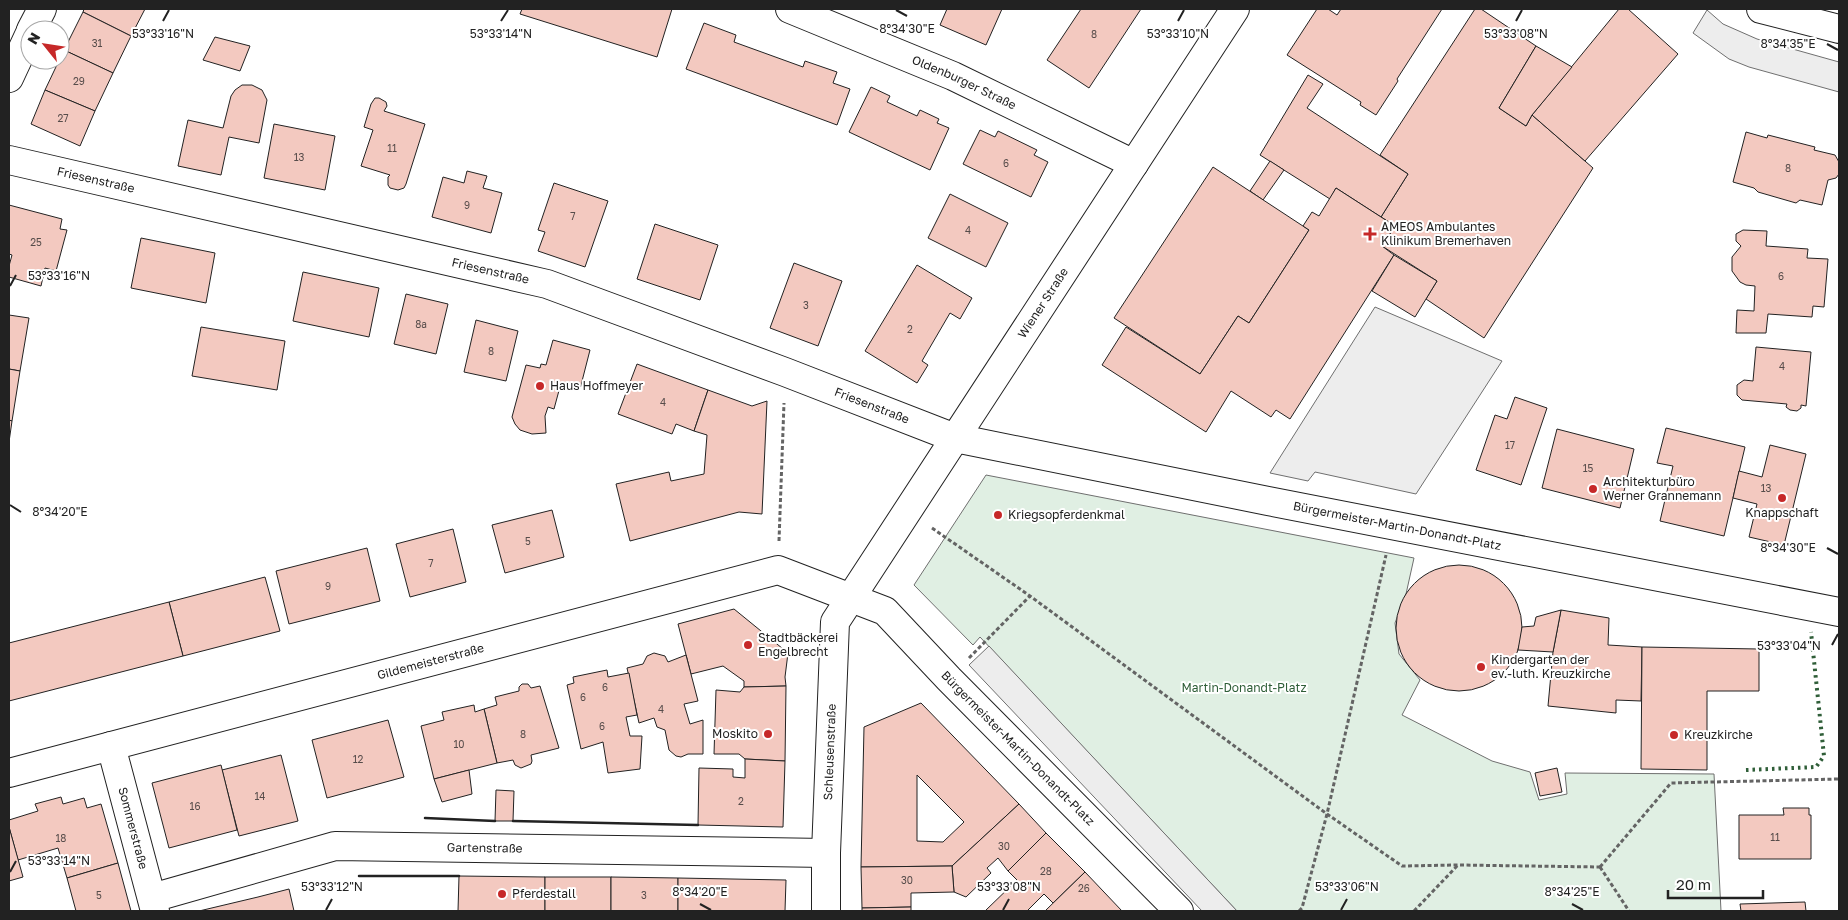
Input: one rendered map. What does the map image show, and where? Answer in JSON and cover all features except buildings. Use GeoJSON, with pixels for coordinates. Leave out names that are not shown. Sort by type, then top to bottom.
{"type":"FeatureCollection","features":[{"type":"Feature","properties":{"kind":"street","name":"Oldenburger Straße"},"geometry":{"type":"LineString","coordinates":[[790,9],[953,76],[1134,164]]}},
{"type":"Feature","properties":{"kind":"street","name":"Wiener Straße"},"geometry":{"type":"LineString","coordinates":[[851,597],[1235,9]]}},
{"type":"Feature","properties":{"kind":"street"},"geometry":{"type":"LineString","coordinates":[[1761,9],[1839,29]]}},
{"type":"Feature","properties":{"kind":"street"},"geometry":{"type":"LineString","coordinates":[[9,78],[20,54]]}},
{"type":"Feature","properties":{"kind":"street","name":"Friesenstraße"},"geometry":{"type":"LineString","coordinates":[[9,160],[547,284],[785,372],[955,438]]}},
{"type":"Feature","properties":{"kind":"street","name":"Bürgermeister-Martin-Donandt-Platz"},"geometry":{"type":"LineString","coordinates":[[955,438],[1839,612]]}},
{"type":"Feature","properties":{"kind":"street"},"geometry":{"type":"LineString","coordinates":[[778,570],[851,597]]}},
{"type":"Feature","properties":{"kind":"street","name":"Gildemeisterstraße"},"geometry":{"type":"LineString","coordinates":[[9,773],[778,570]]}},
{"type":"Feature","properties":{"kind":"street","name":"Bürgermeister-Martin-Donandt-Platz"},"geometry":{"type":"LineString","coordinates":[[851,597],[885,611],[949,679],[1179,911]]}},
{"type":"Feature","properties":{"kind":"street","name":"Schleusenstraße"},"geometry":{"type":"LineString","coordinates":[[826,911],[826,853],[835,622],[851,597]]}},
{"type":"Feature","properties":{"kind":"street","name":"Sommerstraße"},"geometry":{"type":"LineString","coordinates":[[111,746],[153,904]]}},
{"type":"Feature","properties":{"kind":"street","name":"Gartenstraße"},"geometry":{"type":"LineString","coordinates":[[153,904],[334,846],[826,853]]}},
{"type":"Feature","properties":{"kind":"path"},"geometry":{"type":"LineString","coordinates":[[778,570],[785,372]]}},
{"type":"Feature","properties":{"kind":"path"},"geometry":{"type":"LineString","coordinates":[[907,511],[1030,596],[1327,814],[1402,866],[1600,867]]}},
{"type":"Feature","properties":{"kind":"path"},"geometry":{"type":"LineString","coordinates":[[1299,911],[1302,908],[1327,814],[1393,525]]}},
{"type":"Feature","properties":{"kind":"path"},"geometry":{"type":"LineString","coordinates":[[949,679],[1030,596]]}},
{"type":"Feature","properties":{"kind":"path"},"geometry":{"type":"LineString","coordinates":[[1600,867],[1671,783],[1839,778]]}},
{"type":"Feature","properties":{"kind":"path"},"geometry":{"type":"LineString","coordinates":[[1414,911],[1458,865]]}},
{"type":"Feature","properties":{"kind":"path"},"geometry":{"type":"LineString","coordinates":[[1600,867],[1629,911]]}},
{"type":"Feature","properties":{"kind":"green space","name":"Martin-Donandt-Platz"},"geometry":{"type":"Polygon","coordinates":[[[986,475],[1414,558],[1406,594],[1395,623],[1399,654],[1420,680],[1402,715],[1492,761],[1530,772],[1539,800],[1567,794],[1565,773],[1714,774],[1721,911],[1237,911],[980,637],[973,645],[914,585],[986,475]]]}},
{"type":"Feature","properties":{"kind":"shaded area"},"geometry":{"type":"Polygon","coordinates":[[[1707,10],[1723,24],[1757,39],[1839,62],[1839,92],[1749,67],[1729,59],[1693,33],[1707,10]]]}},
{"type":"Feature","properties":{"kind":"shaded area"},"geometry":{"type":"Polygon","coordinates":[[[1375,307],[1502,361],[1416,494],[1315,472],[1308,481],[1270,473],[1375,307]]]}},
{"type":"Feature","properties":{"kind":"shaded area"},"geometry":{"type":"Polygon","coordinates":[[[989,646],[1237,911],[1202,911],[969,665],[989,646]]]}},
{"type":"Feature","properties":{"kind":"hedge"},"geometry":{"type":"LineString","coordinates":[[1746,770],[1816,767],[1824,756],[1811,632]]}},
{"type":"Feature","properties":{"kind":"wall"},"geometry":{"type":"LineString","coordinates":[[425,818],[495,821]]}},
{"type":"Feature","properties":{"kind":"wall"},"geometry":{"type":"LineString","coordinates":[[513,821],[698,825]]}},
{"type":"Feature","properties":{"kind":"wall"},"geometry":{"type":"LineString","coordinates":[[359,876],[459,876]]}},
{"type":"Feature","properties":{"kind":"place","name":"AMEOS Ambulantes Klinikum Bremerhaven"},"geometry":{"type":"Point","coordinates":[1370,234]}},
{"type":"Feature","properties":{"kind":"place","name":"Haus Hoffmeyer"},"geometry":{"type":"Point","coordinates":[540,386]}},
{"type":"Feature","properties":{"kind":"place","name":"Architekturbüro Werner Grannemann"},"geometry":{"type":"Point","coordinates":[1593,489]}},
{"type":"Feature","properties":{"kind":"place","name":"Knappschaft"},"geometry":{"type":"Point","coordinates":[1782,498]}},
{"type":"Feature","properties":{"kind":"place","name":"Kriegsopferdenkmal"},"geometry":{"type":"Point","coordinates":[998,515]}},
{"type":"Feature","properties":{"kind":"place","name":"Stadtbäckerei Engelbrecht"},"geometry":{"type":"Point","coordinates":[748,645]}},
{"type":"Feature","properties":{"kind":"place","name":"Kindergarten der ev.-luth. Kreuzkirche"},"geometry":{"type":"Point","coordinates":[1481,667]}},
{"type":"Feature","properties":{"kind":"place","name":"Moskito"},"geometry":{"type":"Point","coordinates":[768,734]}},
{"type":"Feature","properties":{"kind":"place","name":"Kreuzkirche"},"geometry":{"type":"Point","coordinates":[1674,735]}},
{"type":"Feature","properties":{"kind":"place","name":"Pferdestall"},"geometry":{"type":"Point","coordinates":[502,894]}}]}
